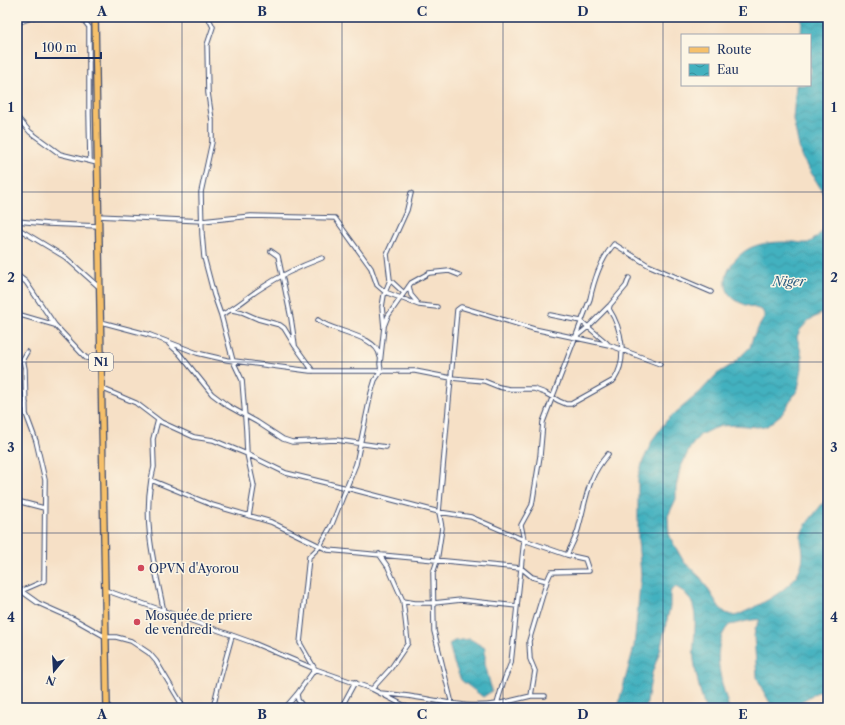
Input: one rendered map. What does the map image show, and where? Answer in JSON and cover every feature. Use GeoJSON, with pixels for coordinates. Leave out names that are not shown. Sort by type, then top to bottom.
{"type":"FeatureCollection","features":[{"type":"Feature","properties":{"kind":"main road","name":"N1"},"geometry":{"type":"LineString","coordinates":[[95,17],[107,708]]}},
{"type":"Feature","properties":{"kind":"street"},"geometry":{"type":"LineString","coordinates":[[17,23],[34,17]]}},
{"type":"Feature","properties":{"kind":"street"},"geometry":{"type":"LineString","coordinates":[[81,17],[89,27],[90,161]]}},
{"type":"Feature","properties":{"kind":"street"},"geometry":{"type":"LineString","coordinates":[[208,17],[213,27],[207,45],[208,93],[212,120],[212,142],[201,192],[201,221],[204,256],[214,295],[221,315],[232,361],[242,380],[247,454],[254,486],[249,516]]}},
{"type":"Feature","properties":{"kind":"street"},"geometry":{"type":"LineString","coordinates":[[17,117],[30,132],[60,154],[97,163]]}},
{"type":"Feature","properties":{"kind":"street"},"geometry":{"type":"LineString","coordinates":[[380,364],[384,327],[382,307],[385,292],[390,280],[387,254],[407,210],[411,193]]}},
{"type":"Feature","properties":{"kind":"street"},"geometry":{"type":"LineString","coordinates":[[98,216],[201,221],[251,216],[335,218],[371,268],[377,285],[385,292],[419,305],[437,307]]}},
{"type":"Feature","properties":{"kind":"street"},"geometry":{"type":"LineString","coordinates":[[17,220],[48,224],[99,226]]}},
{"type":"Feature","properties":{"kind":"street"},"geometry":{"type":"LineString","coordinates":[[17,228],[65,257],[100,289]]}},
{"type":"Feature","properties":{"kind":"street"},"geometry":{"type":"LineString","coordinates":[[496,706],[511,663],[524,540],[522,525],[532,505],[540,456],[543,422],[590,300],[593,285],[606,254],[614,244],[648,265],[711,292]]}},
{"type":"Feature","properties":{"kind":"street"},"geometry":{"type":"LineString","coordinates":[[271,251],[278,256],[291,318],[295,346]]}},
{"type":"Feature","properties":{"kind":"street"},"geometry":{"type":"LineString","coordinates":[[221,315],[232,310],[244,299],[282,275],[322,258]]}},
{"type":"Feature","properties":{"kind":"street"},"geometry":{"type":"LineString","coordinates":[[384,327],[388,316],[411,283],[429,273],[449,271],[459,275]]}},
{"type":"Feature","properties":{"kind":"street"},"geometry":{"type":"LineString","coordinates":[[17,275],[26,282],[55,325],[86,358],[101,360]]}},
{"type":"Feature","properties":{"kind":"street"},"geometry":{"type":"LineString","coordinates":[[575,338],[610,305],[626,286],[629,278]]}},
{"type":"Feature","properties":{"kind":"street"},"geometry":{"type":"LineString","coordinates":[[390,280],[404,293]]}},
{"type":"Feature","properties":{"kind":"street"},"geometry":{"type":"LineString","coordinates":[[409,286],[411,295],[419,305]]}},
{"type":"Feature","properties":{"kind":"street"},"geometry":{"type":"LineString","coordinates":[[101,322],[150,335],[197,354],[232,361],[313,371],[416,371],[451,378],[484,381],[509,389],[534,389],[546,393],[566,404],[571,404],[614,380],[621,360],[622,350],[616,321],[609,309],[610,305]]}},
{"type":"Feature","properties":{"kind":"street"},"geometry":{"type":"LineString","coordinates":[[452,704],[434,631],[433,573],[437,561],[442,528],[439,512],[456,314],[458,308],[461,307],[534,330],[609,345],[660,364]]}},
{"type":"Feature","properties":{"kind":"street"},"geometry":{"type":"LineString","coordinates":[[232,310],[280,325],[284,328],[313,371]]}},
{"type":"Feature","properties":{"kind":"street"},"geometry":{"type":"LineString","coordinates":[[17,314],[55,325]]}},
{"type":"Feature","properties":{"kind":"street"},"geometry":{"type":"LineString","coordinates":[[550,315],[581,322],[609,345]]}},
{"type":"Feature","properties":{"kind":"street"},"geometry":{"type":"LineString","coordinates":[[314,669],[300,643],[309,557],[320,546],[332,524],[347,488],[356,464],[371,393],[375,380],[381,371],[379,352],[372,343],[332,327],[324,326],[318,320]]}},
{"type":"Feature","properties":{"kind":"street"},"geometry":{"type":"LineString","coordinates":[[167,342],[179,352],[212,394],[228,406],[283,439],[292,442],[336,440],[386,447]]}},
{"type":"Feature","properties":{"kind":"street"},"geometry":{"type":"LineString","coordinates":[[21,591],[44,581],[45,480],[36,441],[26,414],[24,359],[27,352]]}},
{"type":"Feature","properties":{"kind":"street"},"geometry":{"type":"LineString","coordinates":[[101,388],[136,402],[158,420],[194,437],[213,440],[247,454],[286,473],[439,512],[471,517],[524,540],[568,555],[585,559],[590,571],[551,572],[547,580],[529,641],[530,659],[535,671],[531,696]]}},
{"type":"Feature","properties":{"kind":"street"},"geometry":{"type":"LineString","coordinates":[[17,416],[26,403]]}},
{"type":"Feature","properties":{"kind":"street"},"geometry":{"type":"LineString","coordinates":[[158,420],[153,439],[154,467],[148,495],[149,540],[164,612]]}},
{"type":"Feature","properties":{"kind":"street"},"geometry":{"type":"LineString","coordinates":[[568,555],[579,527],[586,493],[599,464],[608,454]]}},
{"type":"Feature","properties":{"kind":"street"},"geometry":{"type":"LineString","coordinates":[[151,480],[212,505],[271,522],[328,550],[520,568],[532,577],[547,580]]}},
{"type":"Feature","properties":{"kind":"street"},"geometry":{"type":"LineString","coordinates":[[17,501],[44,508]]}},
{"type":"Feature","properties":{"kind":"street"},"geometry":{"type":"LineString","coordinates":[[372,688],[391,668],[408,643],[403,601],[388,567],[378,554]]}},
{"type":"Feature","properties":{"kind":"street"},"geometry":{"type":"LineString","coordinates":[[17,588],[38,603],[74,619],[106,637],[116,637],[132,641],[149,653],[156,661],[184,708]]}},
{"type":"Feature","properties":{"kind":"street"},"geometry":{"type":"LineString","coordinates":[[105,590],[251,642],[314,669],[372,688],[409,708]]}},
{"type":"Feature","properties":{"kind":"street"},"geometry":{"type":"LineString","coordinates":[[403,601],[415,603],[434,603],[461,600],[517,606]]}},
{"type":"Feature","properties":{"kind":"street"},"geometry":{"type":"LineString","coordinates":[[213,708],[232,636]]}},
{"type":"Feature","properties":{"kind":"street"},"geometry":{"type":"LineString","coordinates":[[285,708],[297,694],[314,669]]}},
{"type":"Feature","properties":{"kind":"street"},"geometry":{"type":"LineString","coordinates":[[341,708],[355,682]]}},
{"type":"Feature","properties":{"kind":"street"},"geometry":{"type":"LineString","coordinates":[[380,693],[415,697],[452,704],[481,706],[496,706],[531,696],[545,696]]}},
{"type":"Feature","properties":{"kind":"street"},"geometry":{"type":"LineString","coordinates":[[297,694],[298,700],[304,708]]}},
{"type":"Feature","properties":{"kind":"water"},"geometry":{"type":"Polygon","coordinates":[[[802,17],[828,17],[828,205],[821,189],[801,156],[793,119],[796,86],[811,86],[811,34],[801,34],[802,17]]]}},
{"type":"Feature","properties":{"kind":"water","name":"Niger"},"geometry":{"type":"Polygon","coordinates":[[[828,209],[828,315],[823,313],[809,320],[800,330],[797,337],[802,356],[802,368],[798,389],[783,413],[767,426],[721,426],[700,435],[690,448],[680,469],[676,488],[676,499],[668,516],[669,534],[684,562],[701,578],[720,608],[726,613],[736,616],[768,600],[788,585],[796,576],[801,566],[803,555],[801,538],[802,532],[828,496],[828,686],[802,701],[801,704],[803,708],[773,708],[757,677],[754,637],[755,629],[760,620],[750,620],[729,625],[723,634],[720,644],[718,655],[719,666],[723,688],[729,708],[705,708],[698,684],[694,660],[694,610],[691,601],[685,593],[676,587],[671,590],[670,607],[660,651],[652,673],[646,708],[616,708],[634,647],[641,575],[638,541],[638,477],[643,461],[653,439],[667,420],[700,392],[717,374],[733,364],[750,347],[753,337],[764,318],[762,310],[737,301],[729,293],[726,287],[726,277],[728,270],[734,261],[746,250],[766,243],[809,242],[820,234],[826,222],[828,209]]]}},
{"type":"Feature","properties":{"kind":"water"},"geometry":{"type":"Polygon","coordinates":[[[470,639],[485,648],[485,664],[492,691],[483,697],[461,680],[454,663],[449,644],[454,641],[470,639]]]}},
{"type":"Feature","properties":{"kind":"place","name":"OPVN d'Ayorou"},"geometry":{"type":"Point","coordinates":[141,568]}},
{"type":"Feature","properties":{"kind":"place","name":"Mosquée de priere de vendredi"},"geometry":{"type":"Point","coordinates":[137,622]}}]}
